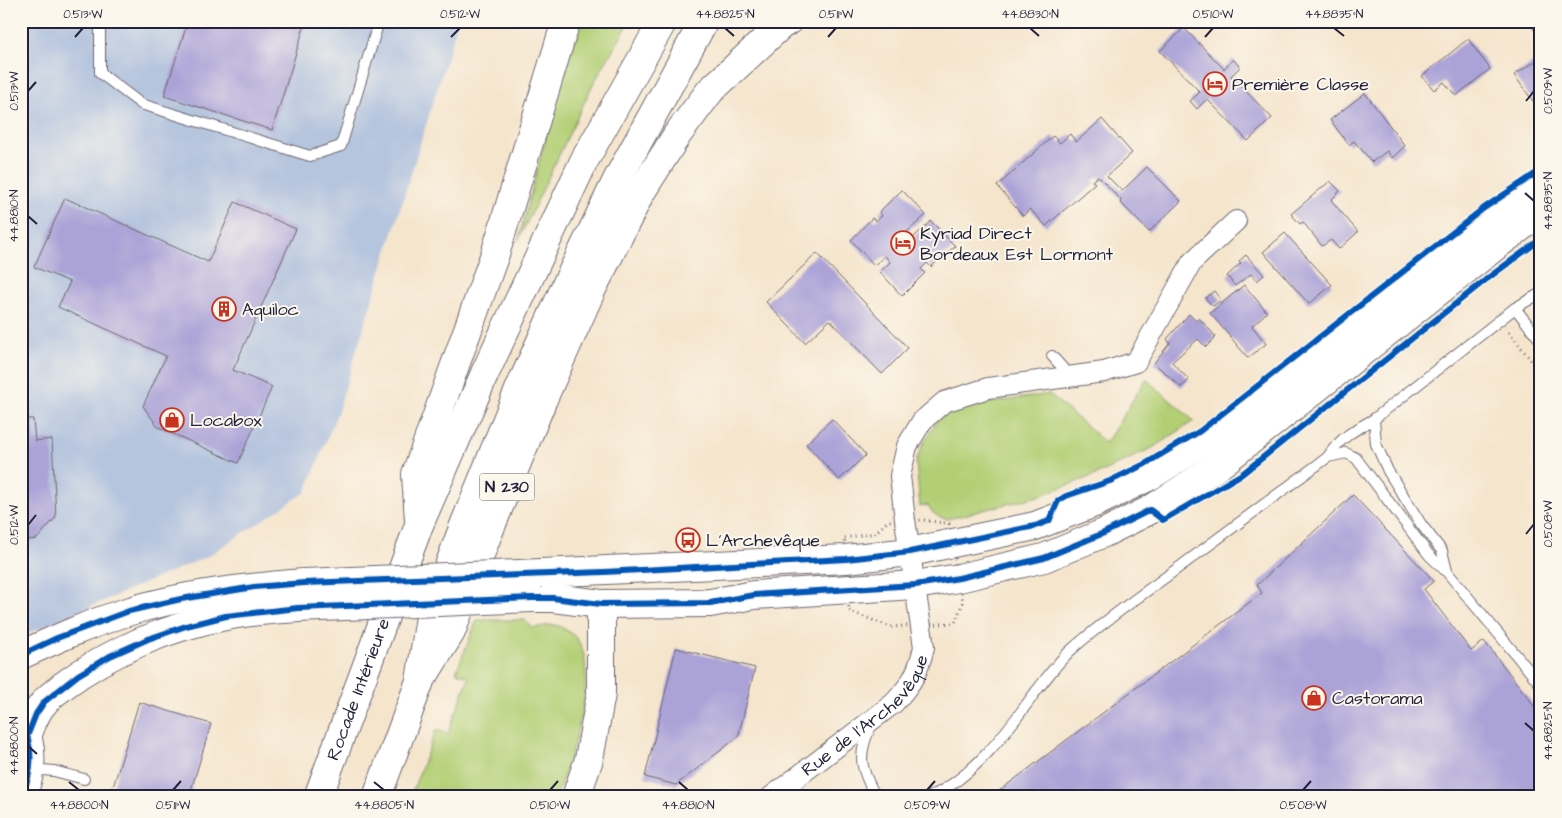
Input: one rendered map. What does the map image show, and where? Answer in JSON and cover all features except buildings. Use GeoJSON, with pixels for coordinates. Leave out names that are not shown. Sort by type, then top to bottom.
{"type":"FeatureCollection","features":[{"type":"Feature","properties":{"kind":"main road"},"geometry":{"type":"LineString","coordinates":[[419,525],[416,474],[496,251],[566,21]]}},
{"type":"Feature","properties":{"kind":"main road","name":"Rocade Intérieure"},"geometry":{"type":"LineString","coordinates":[[318,797],[419,525],[486,373],[584,161],[663,21]]}},
{"type":"Feature","properties":{"kind":"main road","name":"N 230"},"geometry":{"type":"LineString","coordinates":[[377,797],[420,681],[430,617],[463,528],[519,390],[567,283],[617,180],[704,21]]}},
{"type":"Feature","properties":{"kind":"main road","name":"N 230"},"geometry":{"type":"LineString","coordinates":[[420,681],[451,632],[542,399],[591,291],[641,192],[677,135],[710,91],[780,26],[788,21]]}},
{"type":"Feature","properties":{"kind":"main road"},"geometry":{"type":"LineString","coordinates":[[21,655],[56,638],[129,611],[217,592],[301,595],[536,586],[568,573],[846,559],[910,552],[1035,526],[1097,502],[1148,477],[1203,443],[1303,368],[1520,197],[1541,186]]}},
{"type":"Feature","properties":{"kind":"main road"},"geometry":{"type":"LineString","coordinates":[[536,586],[553,598],[601,604],[710,603],[754,595],[916,585],[959,578],[1044,558],[1104,533],[1150,510],[1218,466],[1541,212]]}},
{"type":"Feature","properties":{"kind":"main road"},"geometry":{"type":"LineString","coordinates":[[568,573],[584,582],[598,596],[601,604],[601,694],[589,759],[576,797]]}},
{"type":"Feature","properties":{"kind":"main road"},"geometry":{"type":"LineString","coordinates":[[21,796],[26,787],[31,751],[25,727],[44,702],[78,675],[110,656],[148,639],[186,626],[301,595]]}},
{"type":"Feature","properties":{"kind":"street","name":"Rue de l'Archevêque"},"geometry":{"type":"LineString","coordinates":[[771,797],[894,703],[910,686],[920,666],[924,646],[900,476],[907,446],[922,421],[944,402],[988,388],[1104,372],[1136,362],[1192,262],[1236,221]]}},
{"type":"Feature","properties":{"kind":"lane"},"geometry":{"type":"LineString","coordinates":[[100,21],[100,73],[141,104],[310,156],[341,146],[379,21]]}},
{"type":"Feature","properties":{"kind":"lane"},"geometry":{"type":"LineString","coordinates":[[1328,457],[1334,446],[1355,429],[1374,419],[1515,308],[1541,293]]}},
{"type":"Feature","properties":{"kind":"lane"},"geometry":{"type":"LineString","coordinates":[[1515,308],[1541,341]]}},
{"type":"Feature","properties":{"kind":"lane"},"geometry":{"type":"LineString","coordinates":[[1052,356],[1070,376]]}},
{"type":"Feature","properties":{"kind":"lane"},"geometry":{"type":"LineString","coordinates":[[1374,419],[1376,444],[1388,471],[1421,524],[1442,550],[1447,572]]}},
{"type":"Feature","properties":{"kind":"lane"},"geometry":{"type":"LineString","coordinates":[[930,797],[943,791],[970,770],[999,739],[1050,672],[1070,651],[1116,614],[1328,457],[1346,453],[1356,458],[1429,555],[1447,572],[1541,685]]}},
{"type":"Feature","properties":{"kind":"lane"},"geometry":{"type":"LineString","coordinates":[[874,718],[863,742],[861,761],[876,797]]}},
{"type":"Feature","properties":{"kind":"lane"},"geometry":{"type":"LineString","coordinates":[[30,768],[54,771],[84,779]]}},
{"type":"Feature","properties":{"kind":"path"},"geometry":{"type":"LineString","coordinates":[[1500,320],[1541,374]]}},
{"type":"Feature","properties":{"kind":"shaded area"},"geometry":{"type":"Polygon","coordinates":[[[21,21],[458,21],[338,411],[306,492],[206,557],[21,636],[21,21]]]}},
{"type":"Feature","properties":{"kind":"green space"},"geometry":{"type":"Polygon","coordinates":[[[577,21],[630,21],[592,86],[518,241],[577,21]]]}},
{"type":"Feature","properties":{"kind":"green space"},"geometry":{"type":"Polygon","coordinates":[[[1146,379],[1194,421],[1154,447],[1098,474],[1039,496],[948,519],[936,515],[928,505],[920,507],[916,461],[923,444],[938,419],[956,408],[1049,394],[1106,443],[1146,379]]]}},
{"type":"Feature","properties":{"kind":"green space"},"geometry":{"type":"Polygon","coordinates":[[[477,620],[525,620],[532,628],[555,625],[566,630],[579,642],[585,660],[586,683],[576,735],[556,797],[410,797],[436,730],[448,733],[469,677],[456,672],[477,620]]]}},
{"type":"Feature","properties":{"kind":"cycle path"},"geometry":{"type":"LineString","coordinates":[[21,655],[57,638],[129,611],[181,599],[254,587],[304,583],[604,572],[846,559],[910,552],[1035,526],[1049,521],[1058,501],[1066,496],[1110,481],[1145,464],[1200,431],[1484,208],[1541,170]]}},
{"type":"Feature","properties":{"kind":"cycle path"},"geometry":{"type":"LineString","coordinates":[[28,734],[36,714],[44,702],[78,675],[110,656],[148,639],[186,626],[226,616],[298,608],[532,598],[553,598],[601,604],[710,603],[754,595],[915,585],[959,578],[1044,558],[1104,533],[1150,510],[1163,520],[1242,474],[1488,278],[1541,239]]}},
{"type":"Feature","properties":{"kind":"cycle path"},"geometry":{"type":"LineString","coordinates":[[21,719],[30,748],[30,768],[21,796]]}},
{"type":"Feature","properties":{"kind":"place","name":"Première Classe"},"geometry":{"type":"Point","coordinates":[1215,84]}},
{"type":"Feature","properties":{"kind":"place","name":"Kyriad Direct Bordeaux Est Lormont"},"geometry":{"type":"Point","coordinates":[903,243]}},
{"type":"Feature","properties":{"kind":"place","name":"Aquiloc"},"geometry":{"type":"Point","coordinates":[224,309]}},
{"type":"Feature","properties":{"kind":"place","name":"Locabox"},"geometry":{"type":"Point","coordinates":[172,420]}},
{"type":"Feature","properties":{"kind":"place","name":"L'Archevêque"},"geometry":{"type":"Point","coordinates":[688,540]}},
{"type":"Feature","properties":{"kind":"place","name":"Castorama"},"geometry":{"type":"Point","coordinates":[1314,698]}}]}
